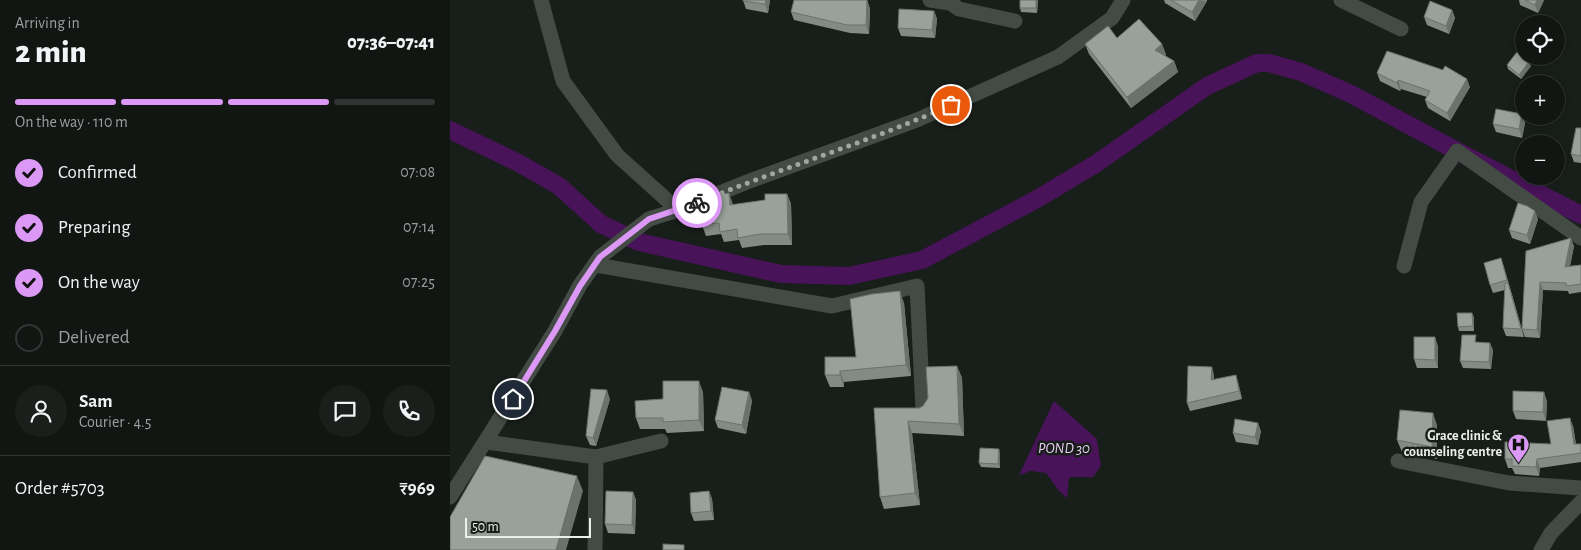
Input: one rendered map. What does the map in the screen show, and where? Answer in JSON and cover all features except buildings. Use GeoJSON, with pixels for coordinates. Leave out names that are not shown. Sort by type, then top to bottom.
{"type":"FeatureCollection","features":[{"type":"Feature","properties":{"kind":"street"},"geometry":{"type":"LineString","coordinates":[[541,0],[562,81],[617,155],[678,210]]}},
{"type":"Feature","properties":{"kind":"street"},"geometry":{"type":"LineString","coordinates":[[930,0],[950,1],[958,9],[1015,21]]}},
{"type":"Feature","properties":{"kind":"street"},"geometry":{"type":"LineString","coordinates":[[450,497],[555,331],[580,286],[598,261],[649,219],[678,210],[747,182],[917,120],[1058,57],[1112,18],[1123,0]]}},
{"type":"Feature","properties":{"kind":"street"},"geometry":{"type":"LineString","coordinates":[[1341,0],[1401,29]]}},
{"type":"Feature","properties":{"kind":"street"},"geometry":{"type":"LineString","coordinates":[[1404,266],[1420,202],[1457,152],[1581,238]]}},
{"type":"Feature","properties":{"kind":"street"},"geometry":{"type":"LineString","coordinates":[[598,261],[832,306],[917,286],[923,410]]}},
{"type":"Feature","properties":{"kind":"street"},"geometry":{"type":"LineString","coordinates":[[486,442],[596,457],[661,441]]}},
{"type":"Feature","properties":{"kind":"street"},"geometry":{"type":"LineString","coordinates":[[595,550],[596,457]]}},
{"type":"Feature","properties":{"kind":"street"},"geometry":{"type":"LineString","coordinates":[[1398,461],[1508,483],[1581,488]]}},
{"type":"Feature","properties":{"kind":"street"},"geometry":{"type":"LineString","coordinates":[[1541,550],[1551,533],[1581,502]]}},
{"type":"Feature","properties":{"kind":"water","name":"POND 30"},"geometry":{"type":"Polygon","coordinates":[[[1054,401],[1097,439],[1101,466],[1093,477],[1069,477],[1067,498],[1059,491],[1046,473],[1031,471],[1019,475],[1054,401]]]}},
{"type":"Feature","properties":{"kind":"waterway"},"geometry":{"type":"LineString","coordinates":[[450,130],[517,162],[559,186],[601,224],[639,242],[781,274],[849,276],[922,260],[1037,199],[1097,163],[1207,86],[1257,63],[1269,63],[1301,72],[1351,94],[1581,215]]}},
{"type":"Feature","properties":{"kind":"way so far"},"geometry":{"type":"LineString","coordinates":[[697,203],[747,182],[917,120],[951,105]]}},
{"type":"Feature","properties":{"kind":"place","name":"Grace clinic & counseling centre"},"geometry":{"type":"Point","coordinates":[1518,463]}},
{"type":"Feature","properties":{"kind":"route"},"geometry":{"type":"LineString","coordinates":[[513,399],[580,286],[600,257],[649,219],[697,203]]}}]}
